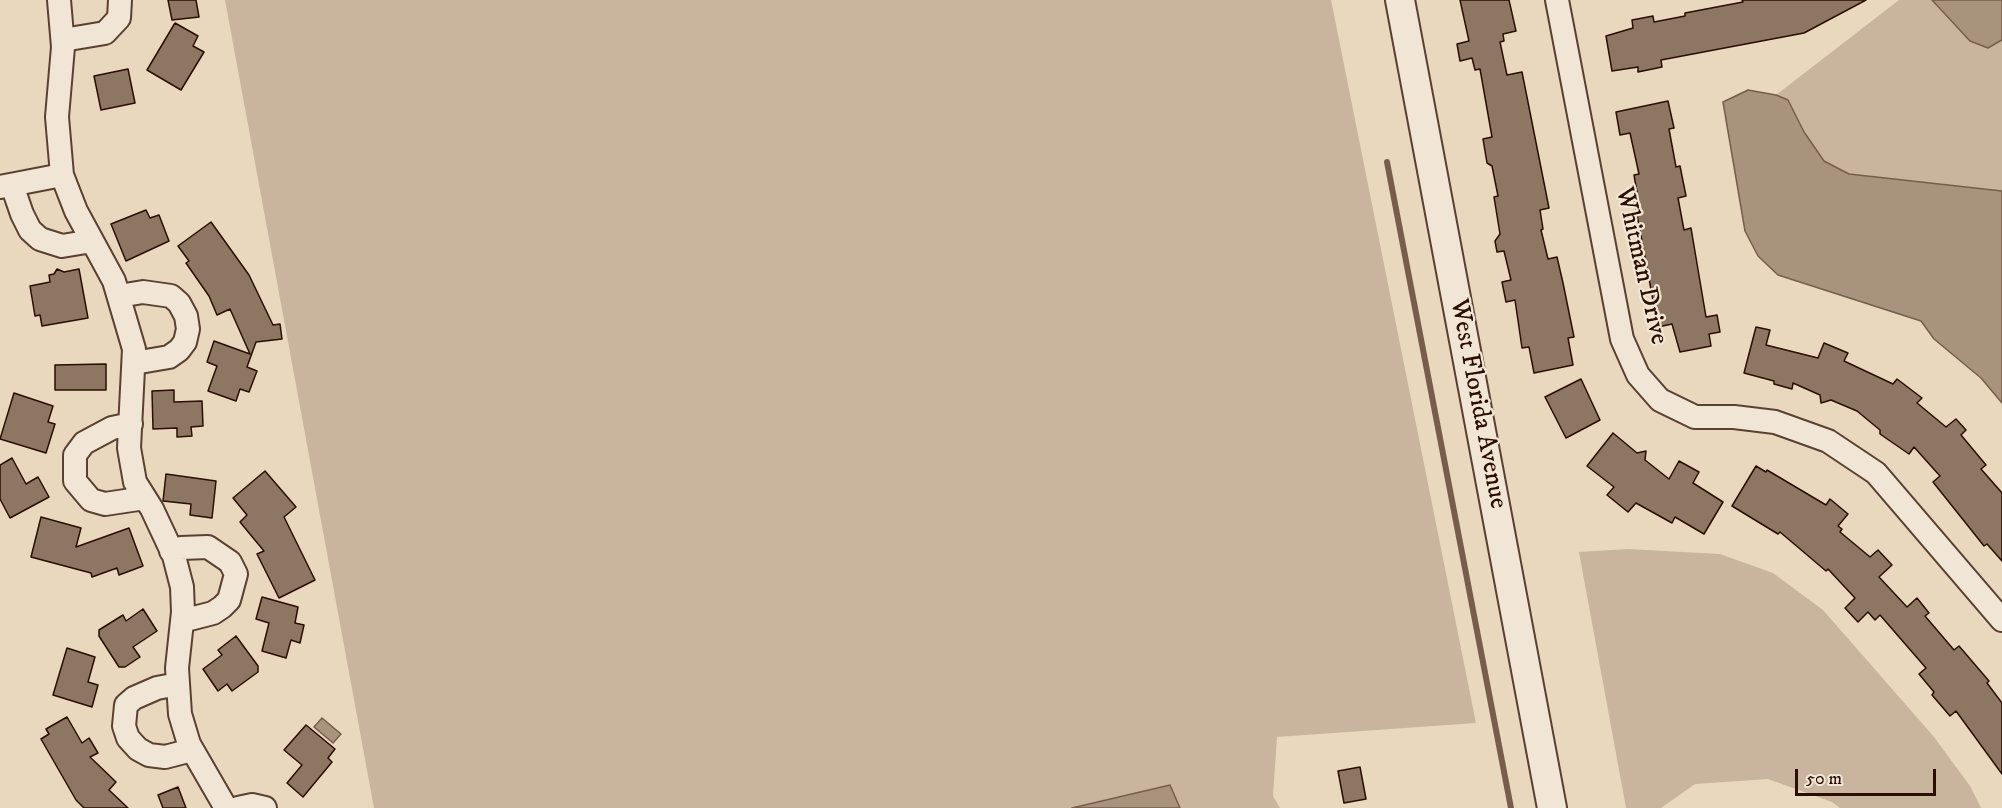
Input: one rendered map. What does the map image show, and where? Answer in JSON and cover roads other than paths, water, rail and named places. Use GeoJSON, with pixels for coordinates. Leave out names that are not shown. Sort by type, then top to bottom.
{"type":"FeatureCollection","features":[{"type":"Feature","properties":{"kind":"street"},"geometry":{"type":"LineString","coordinates":[[59,0],[63,40],[57,117],[62,175],[76,211],[119,296],[135,349],[129,448],[135,482],[171,551],[182,587],[178,684],[180,714],[192,750],[226,808]]}},
{"type":"Feature","properties":{"kind":"street"},"geometry":{"type":"LineString","coordinates":[[63,40],[105,33],[119,18],[120,0]]}},
{"type":"Feature","properties":{"kind":"street","name":"West Florida Avenue"},"geometry":{"type":"LineString","coordinates":[[1400,0],[1552,808]]}},
{"type":"Feature","properties":{"kind":"street","name":"Whitman Drive"},"geometry":{"type":"LineString","coordinates":[[1557,0],[1622,339],[1638,375],[1660,400],[1695,417],[1734,417],[1775,422],[1828,441],[1876,473],[2002,620]]}},
{"type":"Feature","properties":{"kind":"street"},"geometry":{"type":"LineString","coordinates":[[62,175],[6,186],[30,230],[40,239],[62,246],[93,242]]}},
{"type":"Feature","properties":{"kind":"street"},"geometry":{"type":"LineString","coordinates":[[119,296],[143,292],[171,296],[179,303],[186,316],[188,329],[185,342],[179,350],[169,357],[134,363]]}},
{"type":"Feature","properties":{"kind":"street"},"geometry":{"type":"LineString","coordinates":[[131,424],[112,428],[84,443],[75,455],[75,481],[91,500],[105,504],[145,498]]}},
{"type":"Feature","properties":{"kind":"street"},"geometry":{"type":"LineString","coordinates":[[171,551],[181,548],[208,547],[230,562],[236,574],[229,600],[222,607],[213,614],[182,621]]}},
{"type":"Feature","properties":{"kind":"street"},"geometry":{"type":"LineString","coordinates":[[178,684],[157,688],[134,698],[126,705],[124,726],[128,738],[138,750],[149,755],[165,757],[192,750]]}},
{"type":"Feature","properties":{"kind":"street"},"geometry":{"type":"LineString","coordinates":[[238,808],[252,805],[265,808]]}},
{"type":"Feature","properties":{"kind":"waterway"},"geometry":{"type":"LineString","coordinates":[[1387,162],[1511,808]]}}]}
